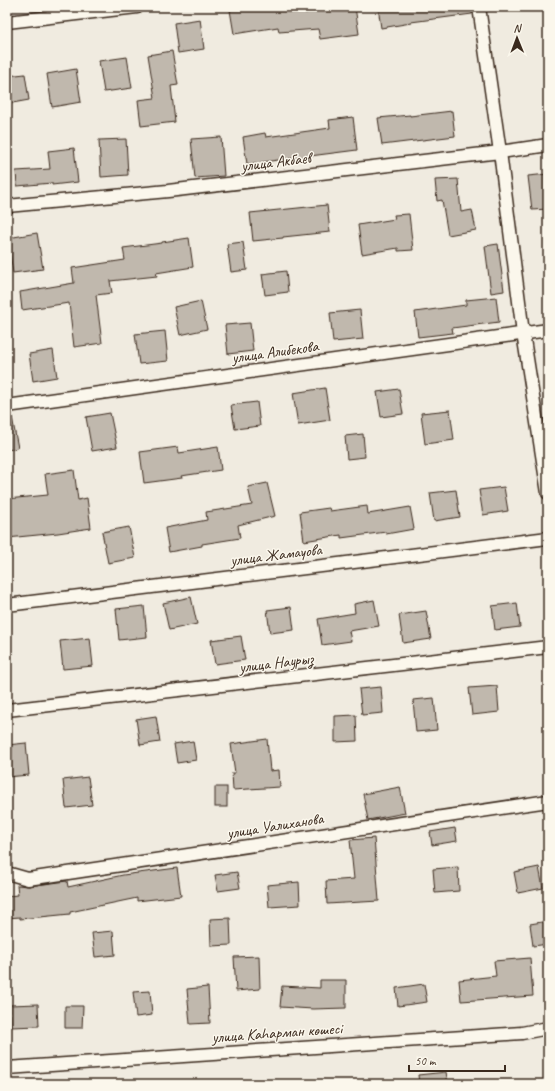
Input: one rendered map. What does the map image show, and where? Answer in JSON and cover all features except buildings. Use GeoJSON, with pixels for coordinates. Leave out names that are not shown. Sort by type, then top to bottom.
{"type":"FeatureCollection","features":[{"type":"Feature","properties":{"kind":"street"},"geometry":{"type":"LineString","coordinates":[[7,22],[137,7]]}},
{"type":"Feature","properties":{"kind":"street"},"geometry":{"type":"LineString","coordinates":[[479,7],[500,152],[523,333],[548,493]]}},
{"type":"Feature","properties":{"kind":"street","name":"улица Акбаев"},"geometry":{"type":"LineString","coordinates":[[7,206],[168,192],[548,145]]}},
{"type":"Feature","properties":{"kind":"street","name":"улица Алибекова"},"geometry":{"type":"LineString","coordinates":[[7,406],[548,330]]}},
{"type":"Feature","properties":{"kind":"street","name":"улица Жамауова"},"geometry":{"type":"LineString","coordinates":[[7,605],[548,538]]}},
{"type":"Feature","properties":{"kind":"street","name":"улица Наурыз"},"geometry":{"type":"LineString","coordinates":[[7,710],[548,647]]}},
{"type":"Feature","properties":{"kind":"street","name":"улица Уалиханова"},"geometry":{"type":"LineString","coordinates":[[7,873],[28,879],[548,801]]}},
{"type":"Feature","properties":{"kind":"street","name":"улица Каһарман көшесі"},"geometry":{"type":"LineString","coordinates":[[7,1068],[514,1033],[548,1028]]}}]}
